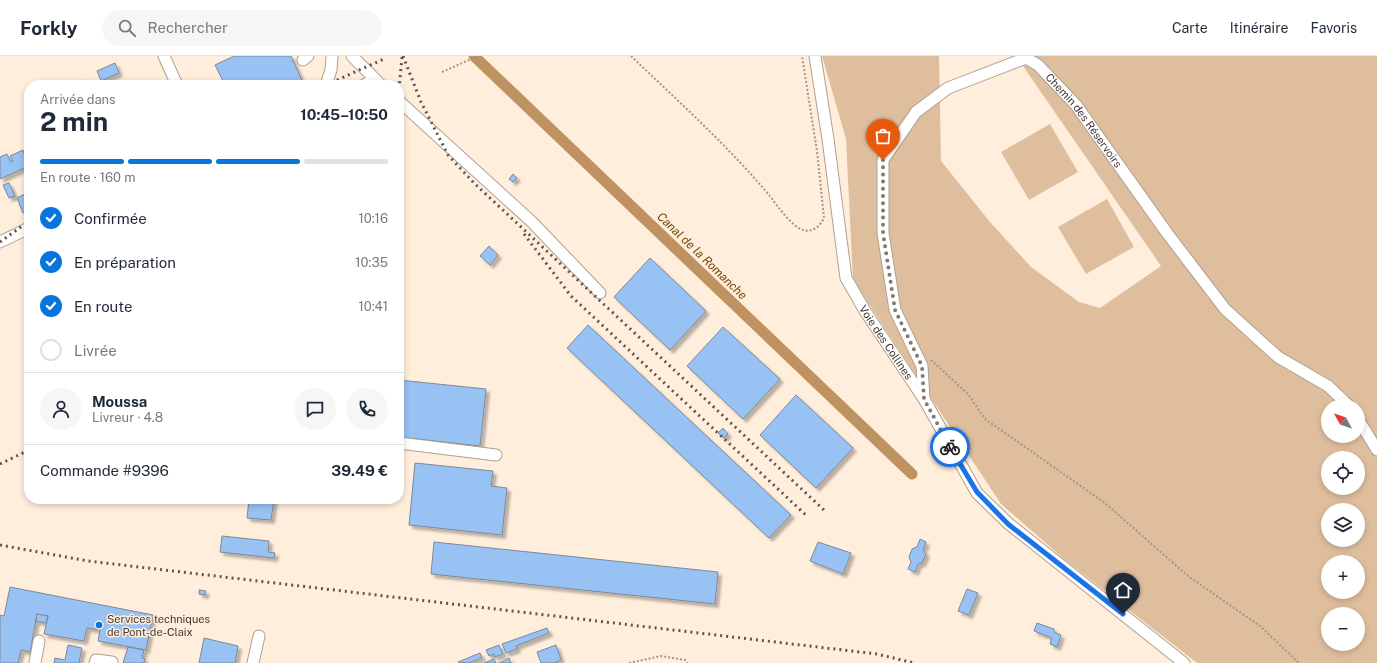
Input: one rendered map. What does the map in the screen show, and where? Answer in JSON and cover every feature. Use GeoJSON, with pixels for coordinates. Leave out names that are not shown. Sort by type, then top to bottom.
{"type":"FeatureCollection","features":[{"type":"Feature","properties":{"kind":"street"},"geometry":{"type":"LineString","coordinates":[[164,56],[175,80]]}},
{"type":"Feature","properties":{"kind":"street"},"geometry":{"type":"LineString","coordinates":[[328,80],[331,70],[332,56]]}},
{"type":"Feature","properties":{"kind":"street"},"geometry":{"type":"LineString","coordinates":[[352,56],[376,80]]}},
{"type":"Feature","properties":{"kind":"street","name":"Voie des Collines"},"geometry":{"type":"LineString","coordinates":[[815,56],[828,139],[846,278],[865,311],[924,399],[964,472],[977,492],[1008,524],[1184,663]]}},
{"type":"Feature","properties":{"kind":"street","name":"Chemin des Réservoirs"},"geometry":{"type":"LineString","coordinates":[[924,399],[922,366],[895,310],[883,233],[883,160],[916,112],[948,88],[1026,58],[1038,65],[1076,105],[1167,232],[1225,309],[1278,357],[1328,386],[1342,399]]}},
{"type":"Feature","properties":{"kind":"street"},"geometry":{"type":"LineString","coordinates":[[404,107],[532,222],[600,293]]}},
{"type":"Feature","properties":{"kind":"street"},"geometry":{"type":"LineString","coordinates":[[0,242],[24,230]]}},
{"type":"Feature","properties":{"kind":"street"},"geometry":{"type":"LineString","coordinates":[[1365,430],[1377,450]]}},
{"type":"Feature","properties":{"kind":"street"},"geometry":{"type":"LineString","coordinates":[[404,444],[496,454]]}},
{"type":"Feature","properties":{"kind":"street"},"geometry":{"type":"LineString","coordinates":[[254,663],[259,636]]}},
{"type":"Feature","properties":{"kind":"street"},"geometry":{"type":"LineString","coordinates":[[35,663],[40,641]]}},
{"type":"Feature","properties":{"kind":"street"},"geometry":{"type":"LineString","coordinates":[[95,663],[96,660],[112,662]]}},
{"type":"Feature","properties":{"kind":"path"},"geometry":{"type":"LineString","coordinates":[[442,72],[478,56]]}},
{"type":"Feature","properties":{"kind":"path"},"geometry":{"type":"LineString","coordinates":[[630,56],[688,111],[762,187],[794,225],[803,230],[815,229],[821,224],[824,218],[817,151],[802,56]]}},
{"type":"Feature","properties":{"kind":"path"},"geometry":{"type":"LineString","coordinates":[[915,352],[927,356],[968,394],[985,419],[1105,503],[1188,576],[1260,626],[1299,663]]}},
{"type":"Feature","properties":{"kind":"path"},"geometry":{"type":"LineString","coordinates":[[629,663],[661,656],[685,660],[687,663]]}},
{"type":"Feature","properties":{"kind":"shaded area"},"geometry":{"type":"Polygon","coordinates":[[[822,56],[939,56],[941,161],[990,222],[1031,267],[1079,302],[1100,308],[1161,266],[1016,56],[1377,56],[1377,663],[1197,663],[1064,559],[1001,504],[853,280],[846,139],[822,56]]]}},
{"type":"Feature","properties":{"kind":"shaded area"},"geometry":{"type":"Polygon","coordinates":[[[1050,124],[1078,172],[1029,200],[1001,152],[1050,124]]]}},
{"type":"Feature","properties":{"kind":"shaded area"},"geometry":{"type":"Polygon","coordinates":[[[1107,199],[1134,247],[1086,274],[1058,227],[1107,199]]]}},
{"type":"Feature","properties":{"kind":"building"},"geometry":{"type":"Polygon","coordinates":[[[234,56],[291,56],[302,80],[222,80],[215,65],[234,56]]]}},
{"type":"Feature","properties":{"kind":"building"},"geometry":{"type":"Polygon","coordinates":[[[115,63],[119,73],[101,80],[97,71],[115,63]]]}},
{"type":"Feature","properties":{"kind":"building"},"geometry":{"type":"Polygon","coordinates":[[[23,150],[24,168],[0,179],[0,157],[7,154],[11,162],[13,161],[10,156],[23,150]]]}},
{"type":"Feature","properties":{"kind":"building"},"geometry":{"type":"Polygon","coordinates":[[[513,174],[517,178],[513,182],[509,179],[513,174]]]}},
{"type":"Feature","properties":{"kind":"building"},"geometry":{"type":"Polygon","coordinates":[[[9,183],[15,196],[9,198],[3,185],[9,183]]]}},
{"type":"Feature","properties":{"kind":"building"},"geometry":{"type":"Polygon","coordinates":[[[24,194],[23,213],[17,198],[24,194]]]}},
{"type":"Feature","properties":{"kind":"building"},"geometry":{"type":"Polygon","coordinates":[[[489,246],[498,255],[490,265],[480,256],[489,246]]]}},
{"type":"Feature","properties":{"kind":"building"},"geometry":{"type":"Polygon","coordinates":[[[650,258],[706,311],[670,350],[614,297],[650,258]]]}},
{"type":"Feature","properties":{"kind":"building"},"geometry":{"type":"Polygon","coordinates":[[[588,325],[791,515],[769,538],[567,348],[588,325]]]}},
{"type":"Feature","properties":{"kind":"building"},"geometry":{"type":"Polygon","coordinates":[[[723,327],[780,379],[743,419],[687,366],[723,327]]]}},
{"type":"Feature","properties":{"kind":"building"},"geometry":{"type":"Polygon","coordinates":[[[404,381],[486,389],[480,446],[404,438],[404,381]]]}},
{"type":"Feature","properties":{"kind":"building"},"geometry":{"type":"Polygon","coordinates":[[[796,395],[853,448],[816,488],[760,435],[796,395]]]}},
{"type":"Feature","properties":{"kind":"building"},"geometry":{"type":"Polygon","coordinates":[[[723,428],[728,434],[724,438],[718,433],[723,428]]]}},
{"type":"Feature","properties":{"kind":"building"},"geometry":{"type":"Polygon","coordinates":[[[415,463],[493,471],[491,486],[507,488],[502,535],[409,525],[415,463]]]}},
{"type":"Feature","properties":{"kind":"building"},"geometry":{"type":"Polygon","coordinates":[[[248,504],[273,504],[271,520],[247,518],[248,504]]]}},
{"type":"Feature","properties":{"kind":"building"},"geometry":{"type":"Polygon","coordinates":[[[222,536],[269,541],[268,552],[275,553],[274,558],[220,552],[222,536]]]}},
{"type":"Feature","properties":{"kind":"building"},"geometry":{"type":"Polygon","coordinates":[[[920,539],[926,542],[923,550],[926,554],[922,563],[918,564],[915,572],[908,569],[911,562],[909,557],[912,549],[917,547],[920,539]]]}},
{"type":"Feature","properties":{"kind":"building"},"geometry":{"type":"Polygon","coordinates":[[[434,542],[718,572],[715,604],[431,574],[434,542]]]}},
{"type":"Feature","properties":{"kind":"building"},"geometry":{"type":"Polygon","coordinates":[[[818,542],[851,553],[843,574],[810,561],[818,542]]]}},
{"type":"Feature","properties":{"kind":"building","name":"Services techniques de Pont-de-Claix"},"geometry":{"type":"Polygon","coordinates":[[[10,587],[153,615],[146,650],[98,641],[100,630],[87,628],[84,641],[44,634],[48,616],[37,614],[30,652],[21,650],[18,663],[0,663],[0,615],[4,616],[10,587]]]}},
{"type":"Feature","properties":{"kind":"building"},"geometry":{"type":"Polygon","coordinates":[[[967,589],[978,593],[969,615],[958,611],[967,589]]]}},
{"type":"Feature","properties":{"kind":"building"},"geometry":{"type":"Polygon","coordinates":[[[199,590],[206,591],[205,595],[199,594],[199,590]]]}},
{"type":"Feature","properties":{"kind":"building"},"geometry":{"type":"Polygon","coordinates":[[[37,614],[48,616],[46,623],[36,621],[37,614]]]}},
{"type":"Feature","properties":{"kind":"building"},"geometry":{"type":"Polygon","coordinates":[[[1037,623],[1054,629],[1055,633],[1061,635],[1057,647],[1050,644],[1052,638],[1034,631],[1037,623]]]}},
{"type":"Feature","properties":{"kind":"building"},"geometry":{"type":"Polygon","coordinates":[[[547,628],[549,633],[516,646],[517,649],[506,653],[502,644],[547,628]]]}},
{"type":"Feature","properties":{"kind":"building"},"geometry":{"type":"Polygon","coordinates":[[[204,638],[238,646],[235,663],[199,663],[204,638]]]}},
{"type":"Feature","properties":{"kind":"building"},"geometry":{"type":"Polygon","coordinates":[[[68,645],[82,648],[79,663],[54,663],[55,658],[65,660],[68,645]]]}},
{"type":"Feature","properties":{"kind":"building"},"geometry":{"type":"Polygon","coordinates":[[[499,645],[503,654],[495,657],[494,654],[489,656],[486,650],[499,645]]]}},
{"type":"Feature","properties":{"kind":"building"},"geometry":{"type":"Polygon","coordinates":[[[556,645],[561,660],[554,663],[541,663],[537,652],[556,645]]]}},
{"type":"Feature","properties":{"kind":"building"},"geometry":{"type":"Polygon","coordinates":[[[128,647],[144,650],[142,658],[145,659],[144,663],[123,663],[128,647]]]}},
{"type":"Feature","properties":{"kind":"building"},"geometry":{"type":"Polygon","coordinates":[[[480,653],[482,658],[469,663],[458,662],[480,653]]]}},
{"type":"Feature","properties":{"kind":"building"},"geometry":{"type":"Polygon","coordinates":[[[509,658],[511,663],[499,663],[509,658]]]}},
{"type":"Feature","properties":{"kind":"building"},"geometry":{"type":"Polygon","coordinates":[[[494,659],[496,663],[484,663],[494,659]]]}},
{"type":"Feature","properties":{"kind":"waterway","name":"Canal de la Romanche"},"geometry":{"type":"LineString","coordinates":[[474,56],[912,474]]}},
{"type":"Feature","properties":{"kind":"railway"},"geometry":{"type":"LineString","coordinates":[[403,56],[421,102],[448,155],[474,183],[824,510]]}},
{"type":"Feature","properties":{"kind":"railway"},"geometry":{"type":"LineString","coordinates":[[400,80],[402,57]]}},
{"type":"Feature","properties":{"kind":"railway"},"geometry":{"type":"LineString","coordinates":[[337,80],[386,58]]}},
{"type":"Feature","properties":{"kind":"railway"},"geometry":{"type":"LineString","coordinates":[[0,242],[24,225]]}},
{"type":"Feature","properties":{"kind":"railway"},"geometry":{"type":"LineString","coordinates":[[524,234],[571,296],[808,517]]}},
{"type":"Feature","properties":{"kind":"railway"},"geometry":{"type":"LineString","coordinates":[[0,464],[24,452]]}},
{"type":"Feature","properties":{"kind":"railway"},"geometry":{"type":"LineString","coordinates":[[0,545],[88,561],[877,654],[914,663]]}},
{"type":"Feature","properties":{"kind":"way so far"},"geometry":{"type":"LineString","coordinates":[[883,160],[883,233],[895,310],[922,366],[924,399],[950,447]]}},
{"type":"Feature","properties":{"kind":"place","name":"Services techniques de Pont-de-Claix"},"geometry":{"type":"Point","coordinates":[99,625]}},
{"type":"Feature","properties":{"kind":"route"},"geometry":{"type":"LineString","coordinates":[[950,447],[977,492],[1008,524],[1123,614]]}}]}
